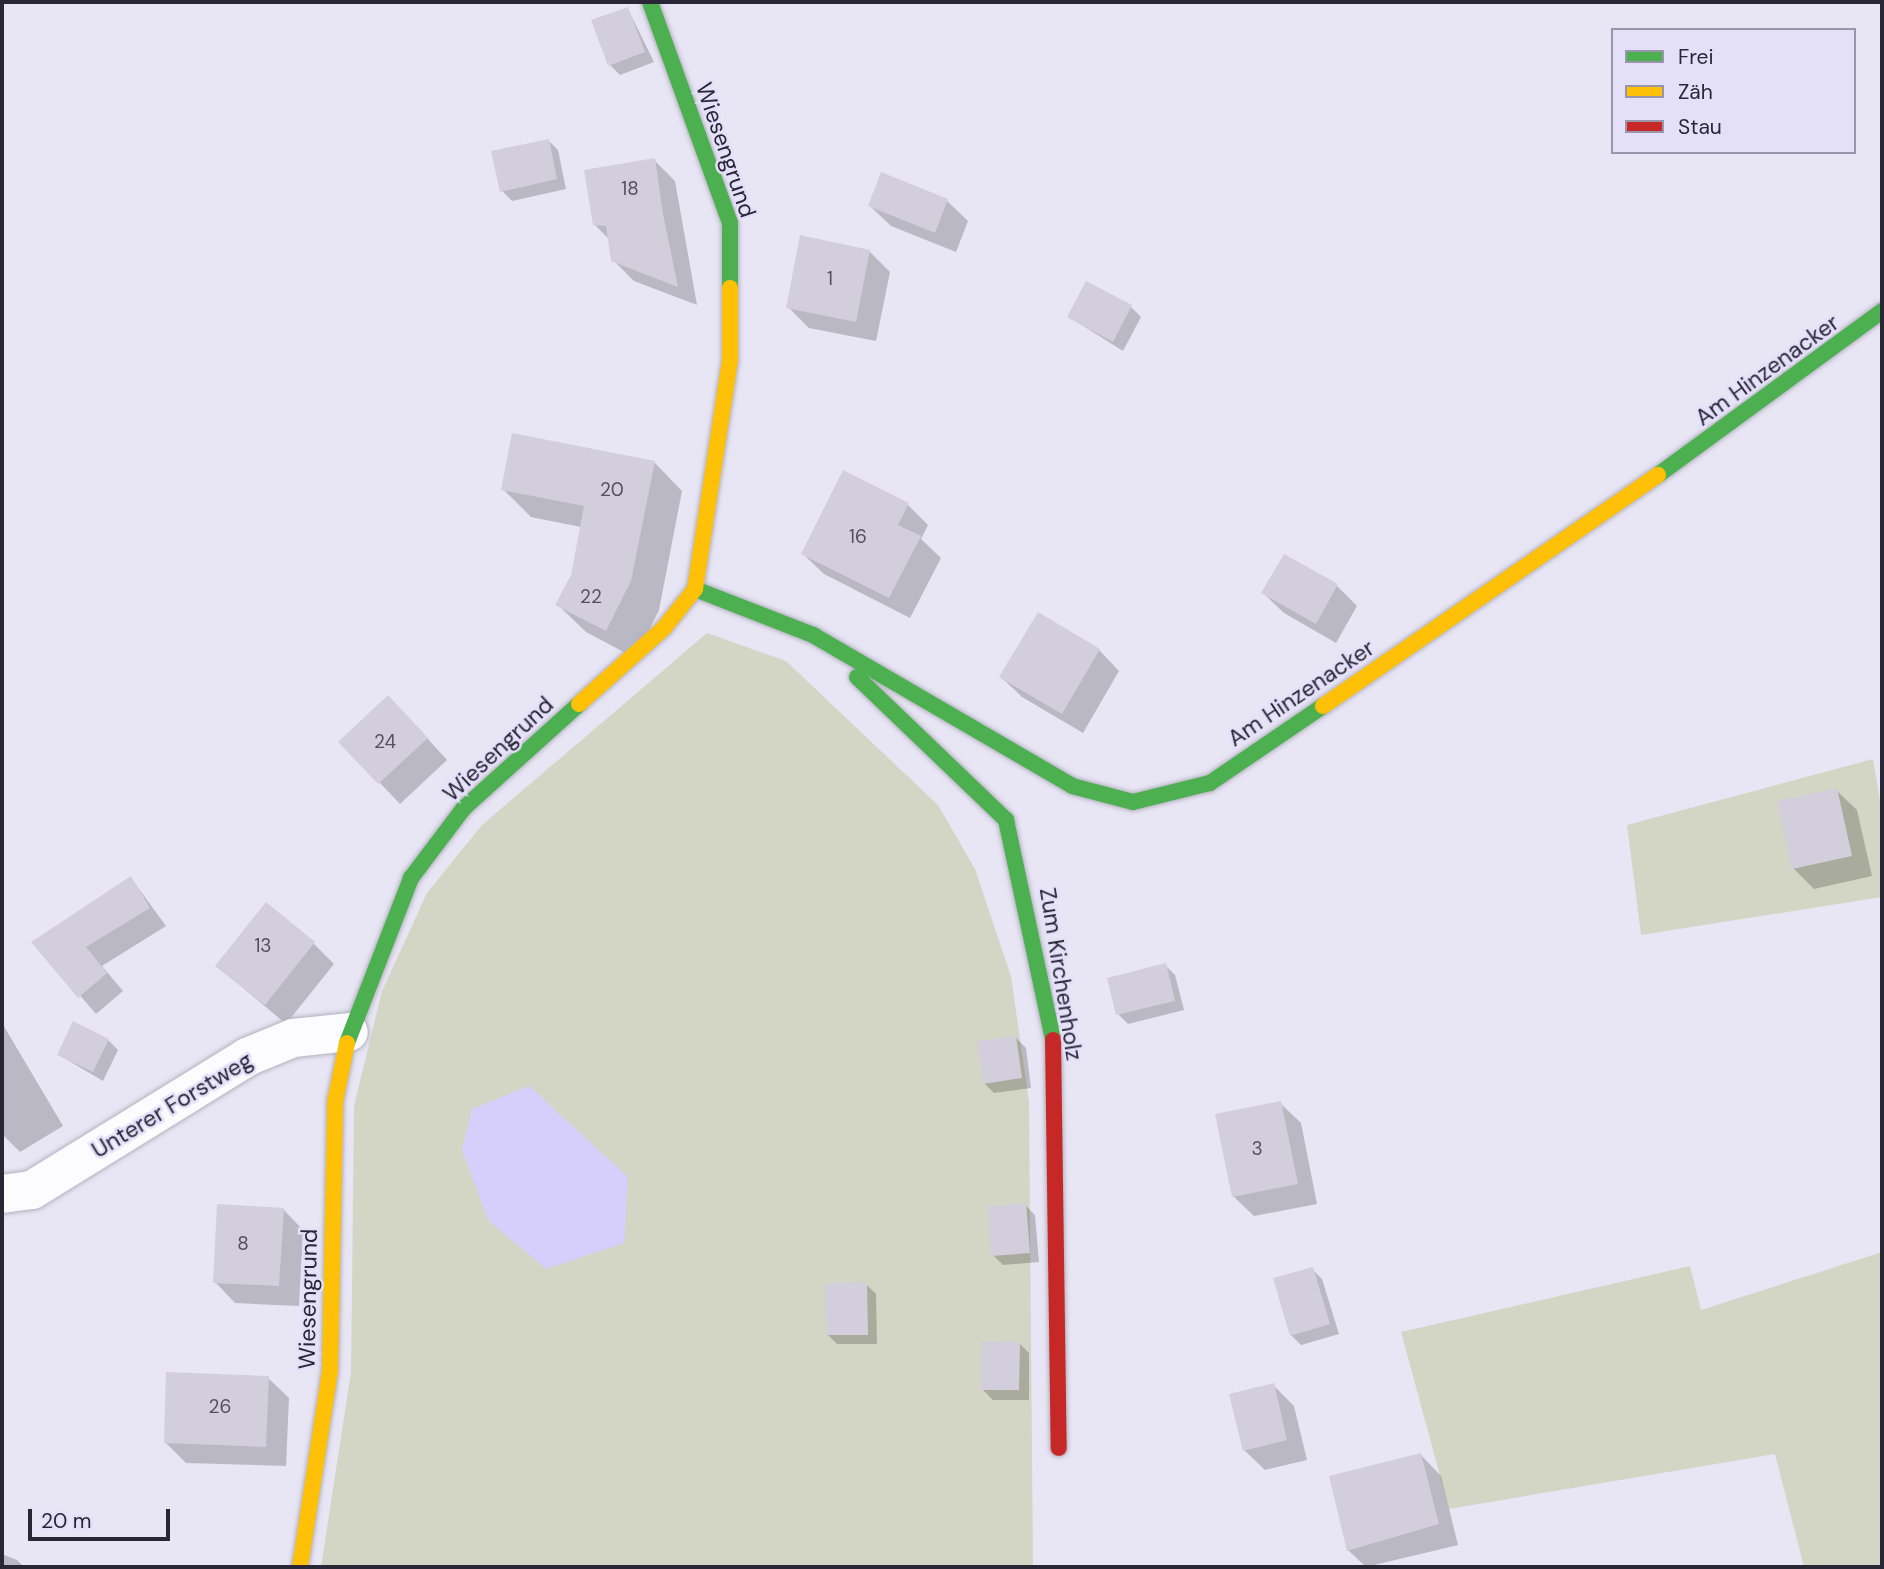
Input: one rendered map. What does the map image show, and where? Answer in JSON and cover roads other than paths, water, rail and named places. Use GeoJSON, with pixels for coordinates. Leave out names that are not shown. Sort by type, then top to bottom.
{"type":"FeatureCollection","features":[{"type":"Feature","properties":{"kind":"street","name":"Wiesengrund"},"geometry":{"type":"LineString","coordinates":[[300,1567],[330,1371],[335,1102],[349,1031],[411,878],[464,808],[664,628],[695,589],[730,360],[730,223],[650,2]]}},
{"type":"Feature","properties":{"kind":"street","name":"Am Hinzenacker"},"geometry":{"type":"LineString","coordinates":[[695,589],[813,635],[1072,786],[1133,803],[1210,783],[1636,491],[1882,311]]}},
{"type":"Feature","properties":{"kind":"street","name":"Zum Kirchenholz"},"geometry":{"type":"LineString","coordinates":[[813,635],[1006,820],[1053,1037],[1059,1448]]}},
{"type":"Feature","properties":{"kind":"street","name":"Unterer Forstweg"},"geometry":{"type":"LineString","coordinates":[[2,1194],[32,1190],[247,1057],[293,1038],[349,1031]]}}]}
